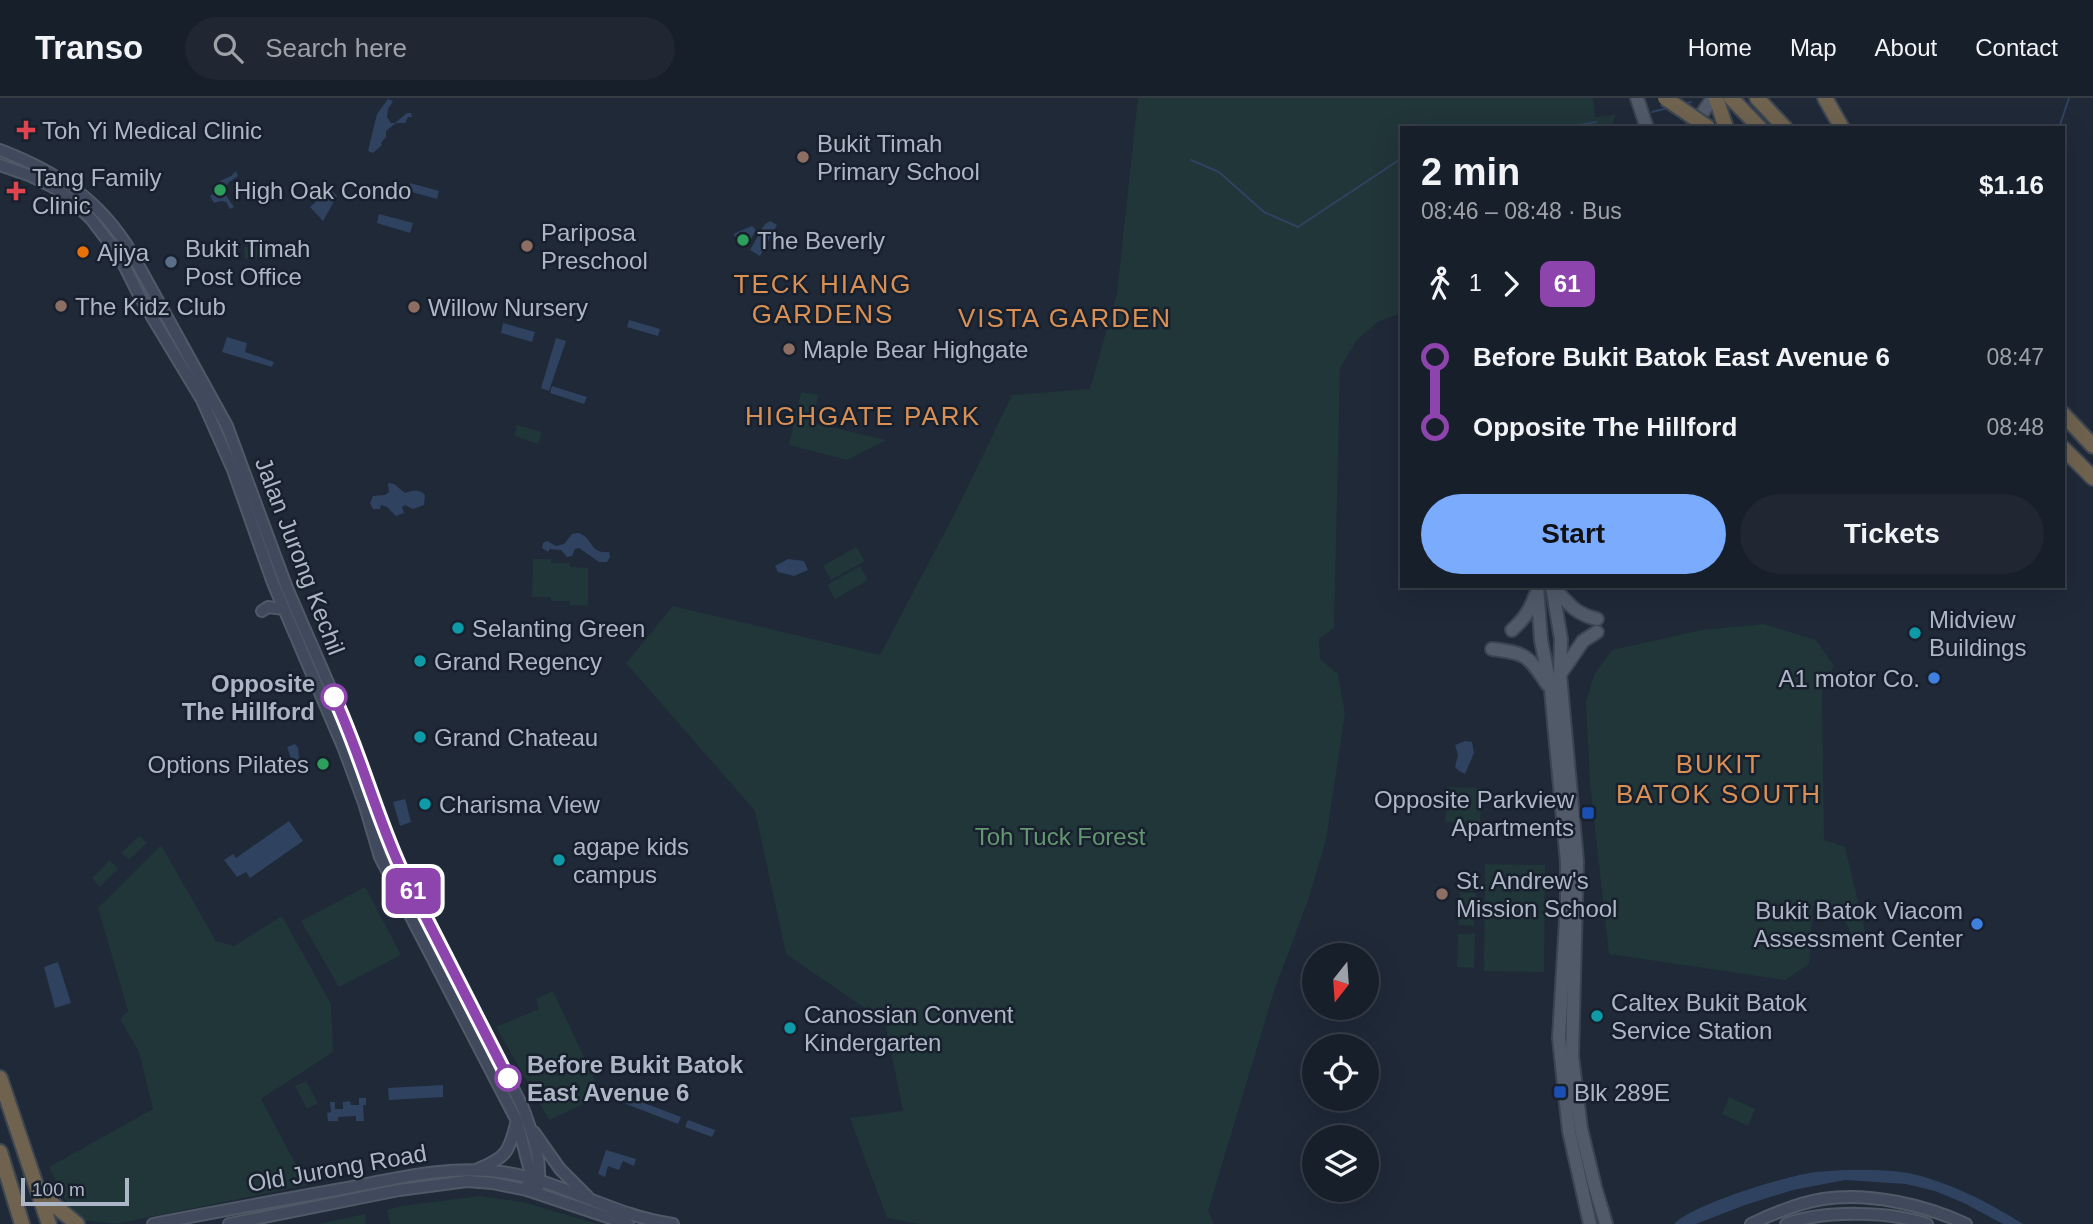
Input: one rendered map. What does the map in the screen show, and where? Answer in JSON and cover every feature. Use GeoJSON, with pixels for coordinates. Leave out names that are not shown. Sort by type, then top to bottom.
{"type":"FeatureCollection","features":[{"type":"Feature","properties":{"kind":"highway"},"geometry":{"type":"LineString","coordinates":[[1665,98],[1705,126]]}},
{"type":"Feature","properties":{"kind":"highway"},"geometry":{"type":"LineString","coordinates":[[1757,98],[1783,126]]}},
{"type":"Feature","properties":{"kind":"highway"},"geometry":{"type":"LineString","coordinates":[[1825,98],[1841,126]]}},
{"type":"Feature","properties":{"kind":"highway"},"geometry":{"type":"LineString","coordinates":[[1722,100],[1726,126]]}},
{"type":"Feature","properties":{"kind":"highway"},"geometry":{"type":"LineString","coordinates":[[1722,100],[1756,126]]}},
{"type":"Feature","properties":{"kind":"highway"},"geometry":{"type":"LineString","coordinates":[[2065,410],[2082,434]]}},
{"type":"Feature","properties":{"kind":"highway"},"geometry":{"type":"LineString","coordinates":[[2065,416],[2093,446]]}},
{"type":"Feature","properties":{"kind":"highway"},"geometry":{"type":"LineString","coordinates":[[2065,450],[2093,478]]}},
{"type":"Feature","properties":{"kind":"highway"},"geometry":{"type":"LineString","coordinates":[[0,1078],[49,1224]]}},
{"type":"Feature","properties":{"kind":"highway"},"geometry":{"type":"LineString","coordinates":[[0,1152],[21,1218],[35,1205],[37,1190]]}},
{"type":"Feature","properties":{"kind":"highway"},"geometry":{"type":"LineString","coordinates":[[37,1190],[78,1224]]}},
{"type":"Feature","properties":{"kind":"main road"},"geometry":{"type":"LineString","coordinates":[[1637,98],[1646,126]]}},
{"type":"Feature","properties":{"kind":"main road"},"geometry":{"type":"LineString","coordinates":[[1709,126],[1722,100]]}},
{"type":"Feature","properties":{"kind":"main road"},"geometry":{"type":"LineString","coordinates":[[1694,126],[1722,100]]}},
{"type":"Feature","properties":{"kind":"main road","name":"Jalan Jurong Kechil"},"geometry":{"type":"LineString","coordinates":[[0,150],[70,184],[88,199],[119,233],[228,426],[287,588],[355,745],[386,837],[492,1044],[530,1126],[541,1171],[533,1186]]}},
{"type":"Feature","properties":{"kind":"main road","name":"Jalan Jurong Kechil"},"geometry":{"type":"LineString","coordinates":[[0,165],[31,176],[69,198],[92,220],[120,257],[140,297],[207,411],[233,470],[284,609],[356,780],[380,857],[509,1102],[517,1121],[533,1186]]}},
{"type":"Feature","properties":{"kind":"main road"},"geometry":{"type":"LineString","coordinates":[[1512,630],[1531,608],[1538,588]]}},
{"type":"Feature","properties":{"kind":"main road"},"geometry":{"type":"LineString","coordinates":[[1538,588],[1541,640],[1551,690],[1567,862],[1559,1038],[1569,1131],[1590,1224]]}},
{"type":"Feature","properties":{"kind":"main road"},"geometry":{"type":"LineString","coordinates":[[1552,588],[1561,639],[1560,675],[1577,861],[1572,1056],[1581,1129],[1606,1224]]}},
{"type":"Feature","properties":{"kind":"main road"},"geometry":{"type":"LineString","coordinates":[[1554,588],[1577,611],[1597,625],[1560,675]]}},
{"type":"Feature","properties":{"kind":"main road"},"geometry":{"type":"LineString","coordinates":[[262,611],[268,607],[284,609]]}},
{"type":"Feature","properties":{"kind":"main road"},"geometry":{"type":"LineString","coordinates":[[1492,649],[1517,652],[1532,661],[1551,690]]}},
{"type":"Feature","properties":{"kind":"main road"},"geometry":{"type":"LineString","coordinates":[[328,713],[336,716],[340,708]]}},
{"type":"Feature","properties":{"kind":"main road"},"geometry":{"type":"LineString","coordinates":[[476,1170],[503,1156],[512,1143],[517,1121]]}},
{"type":"Feature","properties":{"kind":"main road"},"geometry":{"type":"LineString","coordinates":[[530,1126],[560,1169],[595,1203]]}},
{"type":"Feature","properties":{"kind":"main road","name":"Old Jurong Road"},"geometry":{"type":"LineString","coordinates":[[153,1224],[424,1173],[456,1170],[503,1172],[533,1186]]}},
{"type":"Feature","properties":{"kind":"main road","name":"Old Jurong Road"},"geometry":{"type":"LineString","coordinates":[[229,1224],[446,1183],[467,1181],[533,1186]]}},
{"type":"Feature","properties":{"kind":"main road"},"geometry":{"type":"LineString","coordinates":[[533,1186],[673,1224]]}},
{"type":"Feature","properties":{"kind":"main road"},"geometry":{"type":"LineString","coordinates":[[533,1186],[628,1224]]}},
{"type":"Feature","properties":{"kind":"main road"},"geometry":{"type":"LineString","coordinates":[[1751,1224],[1786,1208],[1839,1198],[1871,1199],[1928,1208],[1966,1224]]}},
{"type":"Feature","properties":{"kind":"main road"},"geometry":{"type":"LineString","coordinates":[[1786,1224],[1814,1217],[1849,1214],[1892,1215],[1927,1224]]}},
{"type":"Feature","properties":{"kind":"green space","name":"Toh Tuck Forest"},"geometry":{"type":"Polygon","coordinates":[[[1138,98],[1593,98],[1595,117],[1616,115],[1611,126],[1400,126],[1400,314],[1379,321],[1357,340],[1340,368],[1334,628],[1319,639],[1320,659],[1338,674],[1345,714],[1326,840],[1308,901],[1275,988],[1208,1211],[1214,1224],[919,1224],[887,1218],[850,1118],[903,1111],[885,1022],[786,954],[755,811],[626,663],[673,606],[880,655],[957,509],[1012,395],[1090,389],[1117,293],[1138,98]]]}},
{"type":"Feature","properties":{"kind":"green space"},"geometry":{"type":"Polygon","coordinates":[[[270,246],[270,257],[245,259],[244,247],[270,246]]]}},
{"type":"Feature","properties":{"kind":"green space"},"geometry":{"type":"Polygon","coordinates":[[[801,392],[818,395],[813,423],[886,440],[847,460],[789,445],[801,392]]]}},
{"type":"Feature","properties":{"kind":"green space"},"geometry":{"type":"Polygon","coordinates":[[[517,425],[542,432],[538,444],[514,436],[517,425]]]}},
{"type":"Feature","properties":{"kind":"green space"},"geometry":{"type":"Polygon","coordinates":[[[856,547],[865,561],[831,580],[823,566],[856,547]]]}},
{"type":"Feature","properties":{"kind":"green space"},"geometry":{"type":"Polygon","coordinates":[[[533,559],[551,559],[551,563],[570,563],[570,567],[588,568],[588,606],[570,605],[570,601],[551,601],[551,597],[532,597],[533,559]]]}},
{"type":"Feature","properties":{"kind":"green space"},"geometry":{"type":"Polygon","coordinates":[[[860,566],[868,580],[835,599],[827,585],[860,566]]]}},
{"type":"Feature","properties":{"kind":"green space"},"geometry":{"type":"Polygon","coordinates":[[[1764,624],[1816,640],[1834,666],[1822,690],[1824,840],[1845,847],[1868,944],[1857,945],[1838,908],[1813,906],[1809,964],[1785,980],[1609,954],[1590,784],[1586,702],[1594,675],[1612,650],[1702,630],[1764,624]]]}},
{"type":"Feature","properties":{"kind":"green space"},"geometry":{"type":"Polygon","coordinates":[[[1447,787],[1482,788],[1480,823],[1445,822],[1447,787]]]}},
{"type":"Feature","properties":{"kind":"green space"},"geometry":{"type":"Polygon","coordinates":[[[139,836],[147,843],[129,860],[121,853],[139,836]]]}},
{"type":"Feature","properties":{"kind":"green space"},"geometry":{"type":"Polygon","coordinates":[[[161,845],[216,941],[234,946],[282,916],[331,1004],[333,1052],[261,1099],[307,1185],[116,1224],[75,1219],[49,1167],[153,1109],[139,1052],[120,1019],[128,1011],[98,908],[161,845]]]}},
{"type":"Feature","properties":{"kind":"green space"},"geometry":{"type":"Polygon","coordinates":[[[110,860],[118,869],[100,887],[92,878],[110,860]]]}},
{"type":"Feature","properties":{"kind":"green space"},"geometry":{"type":"Polygon","coordinates":[[[1485,864],[1545,865],[1544,972],[1484,971],[1485,864]]]}},
{"type":"Feature","properties":{"kind":"green space"},"geometry":{"type":"Polygon","coordinates":[[[365,887],[401,955],[339,987],[301,921],[365,887]]]}},
{"type":"Feature","properties":{"kind":"green space"},"geometry":{"type":"Polygon","coordinates":[[[1460,892],[1476,893],[1474,926],[1458,925],[1460,892]]]}},
{"type":"Feature","properties":{"kind":"green space"},"geometry":{"type":"Polygon","coordinates":[[[1458,934],[1475,934],[1474,968],[1457,967],[1458,934]]]}},
{"type":"Feature","properties":{"kind":"green space"},"geometry":{"type":"Polygon","coordinates":[[[553,991],[602,1095],[549,1120],[496,1027],[539,1009],[536,999],[553,991]]]}},
{"type":"Feature","properties":{"kind":"green space"},"geometry":{"type":"Polygon","coordinates":[[[306,1081],[318,1103],[307,1109],[295,1086],[306,1081]]]}},
{"type":"Feature","properties":{"kind":"green space"},"geometry":{"type":"Polygon","coordinates":[[[1729,1097],[1755,1109],[1748,1126],[1722,1114],[1729,1097]]]}},
{"type":"Feature","properties":{"kind":"green space"},"geometry":{"type":"Polygon","coordinates":[[[480,1196],[523,1202],[597,1224],[390,1224],[387,1210],[480,1196]]]}},
{"type":"Feature","properties":{"kind":"green space"},"geometry":{"type":"Polygon","coordinates":[[[365,1214],[366,1224],[318,1224],[365,1214]]]}},
{"type":"Feature","properties":{"kind":"water"},"geometry":{"type":"Polygon","coordinates":[[[388,99],[393,101],[387,117],[391,123],[395,123],[407,113],[411,113],[412,117],[408,117],[405,123],[396,123],[386,131],[382,145],[373,153],[368,151],[377,114],[388,99]]]}},
{"type":"Feature","properties":{"kind":"water","name":"High Oak Condo"},"geometry":{"type":"Polygon","coordinates":[[[236,171],[238,176],[224,189],[234,207],[230,209],[226,202],[221,201],[214,203],[210,196],[216,192],[220,181],[236,171]]]}},
{"type":"Feature","properties":{"kind":"water"},"geometry":{"type":"Polygon","coordinates":[[[410,183],[439,191],[437,199],[408,191],[410,183]]]}},
{"type":"Feature","properties":{"kind":"water"},"geometry":{"type":"Polygon","coordinates":[[[330,189],[337,196],[323,221],[310,207],[330,189]]]}},
{"type":"Feature","properties":{"kind":"water"},"geometry":{"type":"Polygon","coordinates":[[[379,214],[413,223],[410,233],[377,223],[379,214]]]}},
{"type":"Feature","properties":{"kind":"water"},"geometry":{"type":"Polygon","coordinates":[[[770,221],[777,225],[760,256],[750,250],[764,225],[770,221]]]}},
{"type":"Feature","properties":{"kind":"water","name":"The Beverly"},"geometry":{"type":"Polygon","coordinates":[[[752,226],[756,230],[748,245],[742,247],[734,235],[752,226]]]}},
{"type":"Feature","properties":{"kind":"water"},"geometry":{"type":"Polygon","coordinates":[[[629,320],[660,329],[658,336],[627,327],[629,320]]]}},
{"type":"Feature","properties":{"kind":"water"},"geometry":{"type":"Polygon","coordinates":[[[503,323],[535,332],[532,342],[501,333],[503,323]]]}},
{"type":"Feature","properties":{"kind":"water"},"geometry":{"type":"Polygon","coordinates":[[[227,337],[247,343],[245,352],[274,362],[272,367],[222,352],[227,337]]]}},
{"type":"Feature","properties":{"kind":"water"},"geometry":{"type":"Polygon","coordinates":[[[556,338],[566,341],[549,391],[541,388],[556,338]]]}},
{"type":"Feature","properties":{"kind":"water"},"geometry":{"type":"Polygon","coordinates":[[[552,386],[587,397],[584,404],[550,393],[552,386]]]}},
{"type":"Feature","properties":{"kind":"water"},"geometry":{"type":"Polygon","coordinates":[[[388,483],[394,484],[405,493],[422,493],[425,495],[424,505],[413,509],[405,505],[402,507],[404,513],[396,516],[381,505],[380,509],[373,509],[370,503],[373,496],[389,492],[388,483]]]}},
{"type":"Feature","properties":{"kind":"water"},"geometry":{"type":"Polygon","coordinates":[[[578,533],[587,538],[594,548],[609,552],[607,562],[599,562],[579,548],[575,549],[572,556],[567,557],[561,550],[550,549],[548,552],[542,548],[547,541],[556,546],[564,544],[572,534],[578,533]]]}},
{"type":"Feature","properties":{"kind":"water"},"geometry":{"type":"Polygon","coordinates":[[[788,559],[804,561],[808,570],[794,576],[778,572],[775,566],[788,559]]]}},
{"type":"Feature","properties":{"kind":"water"},"geometry":{"type":"Polygon","coordinates":[[[1465,741],[1472,742],[1474,753],[1465,774],[1455,767],[1458,755],[1455,745],[1465,741]]]}},
{"type":"Feature","properties":{"kind":"water"},"geometry":{"type":"Polygon","coordinates":[[[295,744],[306,769],[303,775],[296,772],[287,747],[295,744]]]}},
{"type":"Feature","properties":{"kind":"water"},"geometry":{"type":"Polygon","coordinates":[[[405,799],[411,822],[400,826],[393,802],[405,799]]]}},
{"type":"Feature","properties":{"kind":"water"},"geometry":{"type":"Polygon","coordinates":[[[289,821],[303,841],[250,878],[246,872],[237,877],[224,860],[233,854],[236,858],[289,821]]]}},
{"type":"Feature","properties":{"kind":"water"},"geometry":{"type":"Polygon","coordinates":[[[58,962],[71,1003],[55,1008],[44,967],[58,962]]]}},
{"type":"Feature","properties":{"kind":"water"},"geometry":{"type":"Polygon","coordinates":[[[443,1085],[443,1097],[389,1100],[388,1088],[443,1085]]]}},
{"type":"Feature","properties":{"kind":"water"},"geometry":{"type":"Polygon","coordinates":[[[628,1097],[681,1117],[678,1124],[626,1104],[628,1097]]]}},
{"type":"Feature","properties":{"kind":"water"},"geometry":{"type":"Polygon","coordinates":[[[359,1098],[366,1098],[366,1105],[363,1105],[364,1121],[356,1121],[356,1116],[338,1117],[338,1121],[328,1121],[330,1102],[335,1102],[335,1109],[343,1109],[343,1102],[350,1101],[351,1105],[359,1105],[359,1098]]]}},
{"type":"Feature","properties":{"kind":"water"},"geometry":{"type":"Polygon","coordinates":[[[688,1120],[715,1130],[712,1137],[685,1127],[688,1120]]]}},
{"type":"Feature","properties":{"kind":"water"},"geometry":{"type":"Polygon","coordinates":[[[606,1150],[636,1159],[634,1166],[623,1161],[619,1170],[608,1166],[605,1177],[598,1174],[606,1150]]]}},
{"type":"Feature","properties":{"kind":"water"},"geometry":{"type":"Polygon","coordinates":[[[1892,1171],[1924,1177],[1968,1194],[2023,1224],[2003,1224],[1935,1191],[1906,1184],[1845,1180],[1793,1190],[1696,1224],[1674,1224],[1700,1208],[1763,1185],[1816,1172],[1892,1171]]]}},
{"type":"Feature","properties":{"kind":"waterway"},"geometry":{"type":"LineString","coordinates":[[2060,126],[2069,98]]}},
{"type":"Feature","properties":{"kind":"waterway"},"geometry":{"type":"LineString","coordinates":[[1683,104],[1691,102]]}},
{"type":"Feature","properties":{"kind":"waterway"},"geometry":{"type":"LineString","coordinates":[[1652,112],[1668,108]]}},
{"type":"Feature","properties":{"kind":"waterway"},"geometry":{"type":"LineString","coordinates":[[1573,126],[1596,122]]}},
{"type":"Feature","properties":{"kind":"waterway"},"geometry":{"type":"LineString","coordinates":[[1191,160],[1219,172],[1264,212],[1298,227],[1400,159]]}},
{"type":"Feature","properties":{"kind":"bus line","name":"61"},"geometry":{"type":"LineString","coordinates":[[334,697],[355,745],[386,837],[508,1078]]}},
{"type":"Feature","properties":{"kind":"place","name":"Toh Yi Medical Clinic"},"geometry":{"type":"Point","coordinates":[26,130]}},
{"type":"Feature","properties":{"kind":"place","name":"Bukit Timah Primary School"},"geometry":{"type":"Point","coordinates":[803,157]}},
{"type":"Feature","properties":{"kind":"place","name":"High Oak Condo"},"geometry":{"type":"Point","coordinates":[220,190]}},
{"type":"Feature","properties":{"kind":"place","name":"Tang Family Clinic"},"geometry":{"type":"Point","coordinates":[16,191]}},
{"type":"Feature","properties":{"kind":"place","name":"The Beverly"},"geometry":{"type":"Point","coordinates":[743,240]}},
{"type":"Feature","properties":{"kind":"place","name":"Pariposa Preschool"},"geometry":{"type":"Point","coordinates":[527,246]}},
{"type":"Feature","properties":{"kind":"place","name":"Ajiya"},"geometry":{"type":"Point","coordinates":[83,252]}},
{"type":"Feature","properties":{"kind":"place","name":"Bukit Timah Post Office"},"geometry":{"type":"Point","coordinates":[171,262]}},
{"type":"Feature","properties":{"kind":"place","name":"The Kidz Club"},"geometry":{"type":"Point","coordinates":[61,306]}},
{"type":"Feature","properties":{"kind":"place","name":"Willow Nursery"},"geometry":{"type":"Point","coordinates":[414,307]}},
{"type":"Feature","properties":{"kind":"place","name":"Maple Bear Highgate"},"geometry":{"type":"Point","coordinates":[789,349]}},
{"type":"Feature","properties":{"kind":"place","name":"Selanting Green"},"geometry":{"type":"Point","coordinates":[458,628]}},
{"type":"Feature","properties":{"kind":"place","name":"Midview Buildings"},"geometry":{"type":"Point","coordinates":[1915,633]}},
{"type":"Feature","properties":{"kind":"place","name":"Grand Regency"},"geometry":{"type":"Point","coordinates":[420,661]}},
{"type":"Feature","properties":{"kind":"place","name":"A1 motor Co."},"geometry":{"type":"Point","coordinates":[1934,678]}},
{"type":"Feature","properties":{"kind":"place","name":"Opposite The Hillford"},"geometry":{"type":"Point","coordinates":[334,697]}},
{"type":"Feature","properties":{"kind":"place","name":"Grand Chateau"},"geometry":{"type":"Point","coordinates":[420,737]}},
{"type":"Feature","properties":{"kind":"place","name":"Options Pilates"},"geometry":{"type":"Point","coordinates":[323,764]}},
{"type":"Feature","properties":{"kind":"place","name":"Charisma View"},"geometry":{"type":"Point","coordinates":[425,804]}},
{"type":"Feature","properties":{"kind":"place","name":"Opposite Parkview Apartments"},"geometry":{"type":"Point","coordinates":[1588,813]}},
{"type":"Feature","properties":{"kind":"place","name":"agape kids campus"},"geometry":{"type":"Point","coordinates":[559,860]}},
{"type":"Feature","properties":{"kind":"place","name":"St. Andrew's Mission School"},"geometry":{"type":"Point","coordinates":[1442,894]}},
{"type":"Feature","properties":{"kind":"place","name":"Bukit Batok Viacom Assessment Center"},"geometry":{"type":"Point","coordinates":[1977,924]}},
{"type":"Feature","properties":{"kind":"place","name":"Caltex Bukit Batok Service Station"},"geometry":{"type":"Point","coordinates":[1597,1016]}},
{"type":"Feature","properties":{"kind":"place","name":"Canossian Convent Kindergarten"},"geometry":{"type":"Point","coordinates":[790,1028]}},
{"type":"Feature","properties":{"kind":"place","name":"Before Bukit Batok East Avenue 6"},"geometry":{"type":"Point","coordinates":[508,1078]}},
{"type":"Feature","properties":{"kind":"place","name":"Blk 289E"},"geometry":{"type":"Point","coordinates":[1560,1092]}},
{"type":"Feature","properties":{"kind":"district","name":"TECK HIANG GARDENS"},"geometry":{"type":"Point","coordinates":[823,299]}},
{"type":"Feature","properties":{"kind":"district","name":"VISTA GARDEN"},"geometry":{"type":"Point","coordinates":[1065,318]}},
{"type":"Feature","properties":{"kind":"district","name":"HIGHGATE PARK"},"geometry":{"type":"Point","coordinates":[863,416]}},
{"type":"Feature","properties":{"kind":"district","name":"BUKIT BATOK SOUTH"},"geometry":{"type":"Point","coordinates":[1719,779]}}]}
